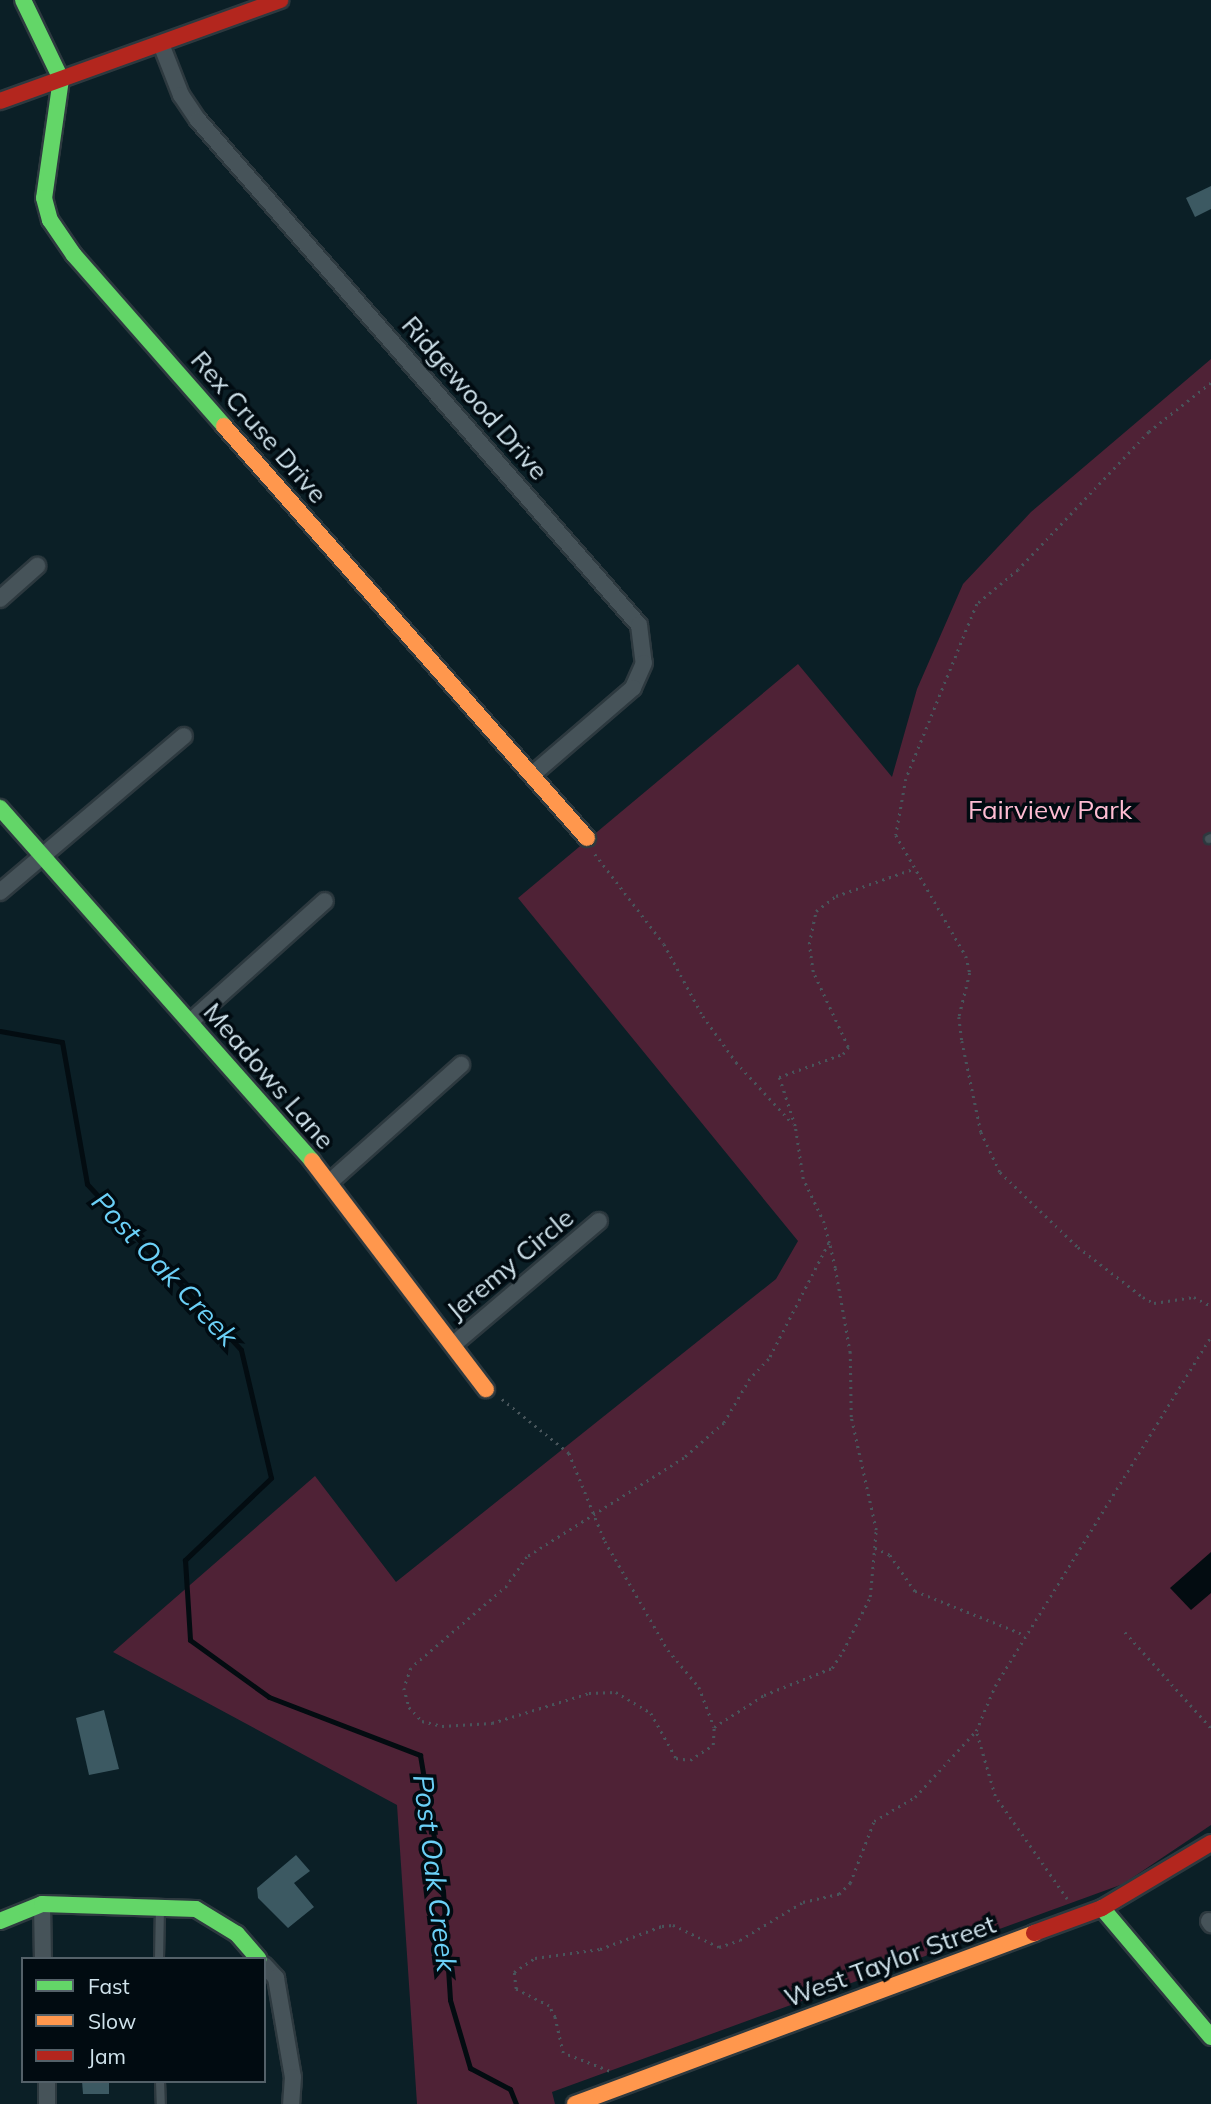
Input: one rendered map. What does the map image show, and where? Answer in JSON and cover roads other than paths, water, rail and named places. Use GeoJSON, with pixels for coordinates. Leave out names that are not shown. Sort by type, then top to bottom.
{"type":"FeatureCollection","features":[{"type":"Feature","properties":{"kind":"street"},"geometry":{"type":"LineString","coordinates":[[23,0],[61,79]]}},
{"type":"Feature","properties":{"kind":"street"},"geometry":{"type":"LineString","coordinates":[[0,101],[279,0]]}},
{"type":"Feature","properties":{"kind":"street","name":"Ridgewood Drive"},"geometry":{"type":"LineString","coordinates":[[161,44],[181,95],[198,120],[639,625],[644,663],[632,688],[533,774]]}},
{"type":"Feature","properties":{"kind":"street","name":"Rex Cruse Drive"},"geometry":{"type":"LineString","coordinates":[[61,79],[44,198],[68,246],[587,838]]}},
{"type":"Feature","properties":{"kind":"street"},"geometry":{"type":"LineString","coordinates":[[0,599],[37,566]]}},
{"type":"Feature","properties":{"kind":"street"},"geometry":{"type":"LineString","coordinates":[[0,892],[184,736]]}},
{"type":"Feature","properties":{"kind":"street","name":"Meadows Lane"},"geometry":{"type":"LineString","coordinates":[[0,808],[330,1182],[485,1389]]}},
{"type":"Feature","properties":{"kind":"street"},"geometry":{"type":"LineString","coordinates":[[190,1022],[325,901]]}},
{"type":"Feature","properties":{"kind":"street"},"geometry":{"type":"LineString","coordinates":[[330,1182],[461,1065]]}},
{"type":"Feature","properties":{"kind":"street","name":"Jeremy Circle"},"geometry":{"type":"LineString","coordinates":[[454,1345],[598,1221]]}},
{"type":"Feature","properties":{"kind":"street","name":"West Taylor Street"},"geometry":{"type":"LineString","coordinates":[[575,2104],[1102,1908],[1211,1843]]}},
{"type":"Feature","properties":{"kind":"street"},"geometry":{"type":"LineString","coordinates":[[42,1904],[43,1957]]}},
{"type":"Feature","properties":{"kind":"street"},"geometry":{"type":"LineString","coordinates":[[0,1921],[42,1904],[196,1909],[237,1934],[257,1957]]}},
{"type":"Feature","properties":{"kind":"street"},"geometry":{"type":"LineString","coordinates":[[1102,1908],[1211,2037]]}},
{"type":"Feature","properties":{"kind":"street"},"geometry":{"type":"LineString","coordinates":[[266,1967],[276,1978],[293,2077],[291,2104]]}},
{"type":"Feature","properties":{"kind":"street"},"geometry":{"type":"LineString","coordinates":[[47,2083],[47,2104]]}},
{"type":"Feature","properties":{"kind":"lane"},"geometry":{"type":"LineString","coordinates":[[159,1957],[160,1907]]}},
{"type":"Feature","properties":{"kind":"lane"},"geometry":{"type":"LineString","coordinates":[[160,2083],[161,2104]]}},
{"type":"Feature","properties":{"kind":"waterway","name":"Post Oak Creek"},"geometry":{"type":"LineString","coordinates":[[0,1031],[62,1042],[87,1184],[241,1350],[271,1478],[185,1560],[190,1640],[269,1697],[420,1755],[443,1891],[450,2000],[470,2068],[510,2089],[516,2104]]}},
{"type":"Feature","properties":{"kind":"park label","name":"Fairview Park"},"geometry":{"type":"Point","coordinates":[1050,810]}}]}
